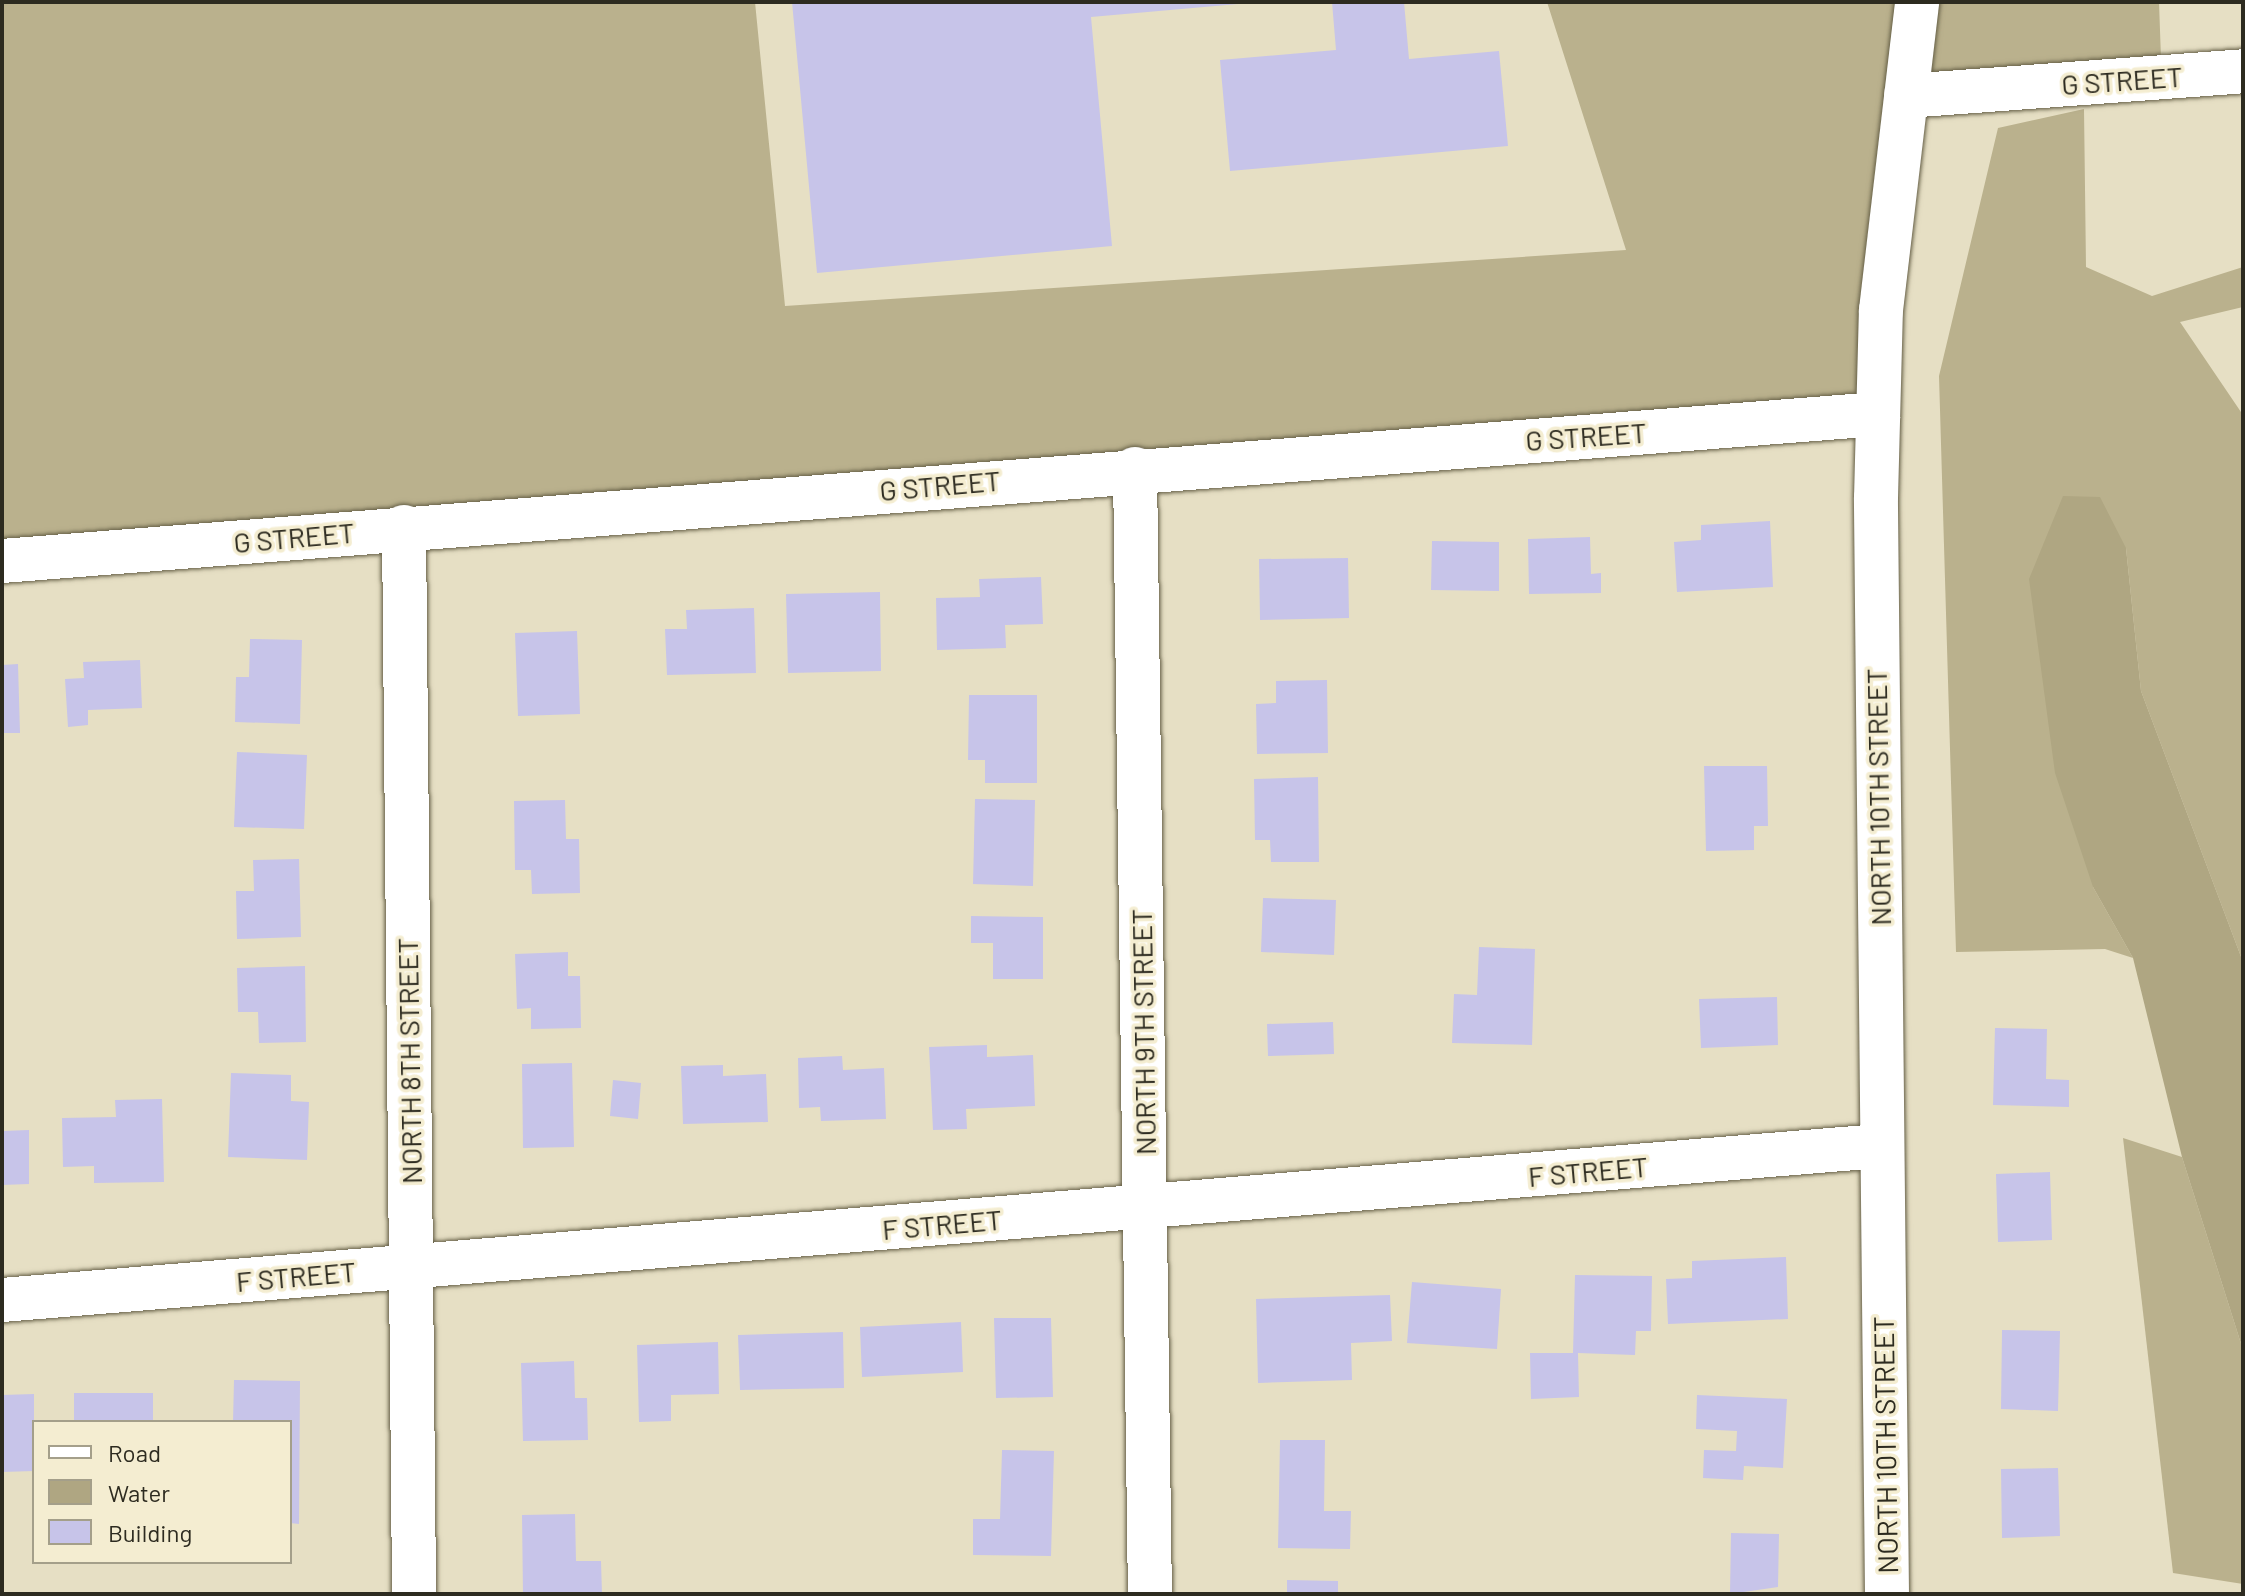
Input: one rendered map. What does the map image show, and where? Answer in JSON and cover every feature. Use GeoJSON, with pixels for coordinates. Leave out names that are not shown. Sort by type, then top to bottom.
{"type":"FeatureCollection","features":[{"type":"Feature","properties":{"kind":"street","name":"NORTH 10TH STREET"},"geometry":{"type":"LineString","coordinates":[[1887,1594],[1881,1146],[1878,414],[1881,310],[1917,2]]}},
{"type":"Feature","properties":{"kind":"street","name":"G STREET"},"geometry":{"type":"LineString","coordinates":[[1906,96],[2243,71]]}},
{"type":"Feature","properties":{"kind":"street","name":"G STREET"},"geometry":{"type":"LineString","coordinates":[[2,561],[1135,469],[1878,414]]}},
{"type":"Feature","properties":{"kind":"street","name":"NORTH 9TH STREET"},"geometry":{"type":"LineString","coordinates":[[1135,469],[1150,1594]]}},
{"type":"Feature","properties":{"kind":"street","name":"NORTH 8TH STREET"},"geometry":{"type":"LineString","coordinates":[[404,527],[414,1594]]}},
{"type":"Feature","properties":{"kind":"street","name":"F STREET"},"geometry":{"type":"LineString","coordinates":[[2,1300],[1881,1146]]}},
{"type":"Feature","properties":{"kind":"shaded area"},"geometry":{"type":"Polygon","coordinates":[[[2,2],[755,2],[785,306],[1626,250],[1547,2],[2159,2],[2162,87],[1910,105],[1883,409],[2,563],[2,2]]]}},
{"type":"Feature","properties":{"kind":"shaded area"},"geometry":{"type":"Polygon","coordinates":[[[2084,109],[2086,267],[2152,296],[2243,267],[2243,307],[2180,322],[2243,415],[2243,962],[2141,691],[2126,548],[2093,887],[2133,958],[2105,949],[1956,952],[1939,376],[1998,128],[2084,109]]]}},
{"type":"Feature","properties":{"kind":"shaded area"},"geometry":{"type":"Polygon","coordinates":[[[2123,1138],[2182,1157],[2243,1350],[2243,1584],[2173,1573],[2123,1138]]]}},
{"type":"Feature","properties":{"kind":"water"},"geometry":{"type":"Polygon","coordinates":[[[2063,496],[2100,497],[2126,548],[2141,691],[2243,962],[2243,1350],[2182,1157],[2133,958],[2093,887],[2055,773],[2029,579],[2063,496]]]}},
{"type":"Feature","properties":{"kind":"building"},"geometry":{"type":"Polygon","coordinates":[[[792,2],[1238,4],[1091,17],[1112,246],[817,273],[792,2]]]}},
{"type":"Feature","properties":{"kind":"building"},"geometry":{"type":"Polygon","coordinates":[[[1332,2],[1404,2],[1409,59],[1499,51],[1508,146],[1230,171],[1220,60],[1336,50],[1332,2]]]}},
{"type":"Feature","properties":{"kind":"building"},"geometry":{"type":"Polygon","coordinates":[[[1770,521],[1773,587],[1677,592],[1674,542],[1701,540],[1701,525],[1770,521]]]}},
{"type":"Feature","properties":{"kind":"building"},"geometry":{"type":"Polygon","coordinates":[[[1590,537],[1591,574],[1601,573],[1601,593],[1529,594],[1528,539],[1590,537]]]}},
{"type":"Feature","properties":{"kind":"building"},"geometry":{"type":"Polygon","coordinates":[[[1432,541],[1499,542],[1499,591],[1431,590],[1432,541]]]}},
{"type":"Feature","properties":{"kind":"building"},"geometry":{"type":"Polygon","coordinates":[[[1348,558],[1349,618],[1260,620],[1259,559],[1348,558]]]}},
{"type":"Feature","properties":{"kind":"building"},"geometry":{"type":"Polygon","coordinates":[[[1041,577],[1043,624],[1005,625],[1006,648],[937,650],[936,598],[980,597],[979,579],[1041,577]]]}},
{"type":"Feature","properties":{"kind":"building"},"geometry":{"type":"Polygon","coordinates":[[[880,592],[881,671],[788,673],[786,594],[880,592]]]}},
{"type":"Feature","properties":{"kind":"building"},"geometry":{"type":"Polygon","coordinates":[[[754,608],[756,673],[667,675],[665,629],[687,629],[686,610],[754,608]]]}},
{"type":"Feature","properties":{"kind":"building"},"geometry":{"type":"Polygon","coordinates":[[[577,631],[580,714],[518,716],[515,633],[577,631]]]}},
{"type":"Feature","properties":{"kind":"building"},"geometry":{"type":"Polygon","coordinates":[[[250,639],[302,640],[300,724],[235,722],[236,677],[249,677],[250,639]]]}},
{"type":"Feature","properties":{"kind":"building"},"geometry":{"type":"Polygon","coordinates":[[[140,660],[142,708],[88,710],[88,725],[68,727],[65,679],[84,678],[83,662],[140,660]]]}},
{"type":"Feature","properties":{"kind":"building"},"geometry":{"type":"Polygon","coordinates":[[[18,664],[20,733],[2,733],[2,665],[18,664]]]}},
{"type":"Feature","properties":{"kind":"building"},"geometry":{"type":"Polygon","coordinates":[[[1327,680],[1328,753],[1257,754],[1256,704],[1276,703],[1276,681],[1327,680]]]}},
{"type":"Feature","properties":{"kind":"building"},"geometry":{"type":"Polygon","coordinates":[[[969,695],[1037,695],[1037,783],[985,783],[985,760],[968,760],[969,695]]]}},
{"type":"Feature","properties":{"kind":"building"},"geometry":{"type":"Polygon","coordinates":[[[237,752],[307,755],[304,829],[234,827],[237,752]]]}},
{"type":"Feature","properties":{"kind":"building"},"geometry":{"type":"Polygon","coordinates":[[[1704,766],[1767,766],[1768,826],[1754,826],[1754,850],[1706,851],[1704,766]]]}},
{"type":"Feature","properties":{"kind":"building"},"geometry":{"type":"Polygon","coordinates":[[[1318,777],[1319,862],[1271,862],[1270,840],[1255,840],[1254,779],[1318,777]]]}},
{"type":"Feature","properties":{"kind":"building"},"geometry":{"type":"Polygon","coordinates":[[[975,799],[1035,800],[1033,886],[973,884],[975,799]]]}},
{"type":"Feature","properties":{"kind":"building"},"geometry":{"type":"Polygon","coordinates":[[[565,800],[566,839],[579,839],[580,893],[532,894],[531,870],[515,870],[514,801],[565,800]]]}},
{"type":"Feature","properties":{"kind":"building"},"geometry":{"type":"Polygon","coordinates":[[[299,859],[301,937],[237,939],[236,891],[254,891],[253,860],[299,859]]]}},
{"type":"Feature","properties":{"kind":"building"},"geometry":{"type":"Polygon","coordinates":[[[1263,898],[1336,900],[1334,955],[1261,952],[1263,898]]]}},
{"type":"Feature","properties":{"kind":"building"},"geometry":{"type":"Polygon","coordinates":[[[971,916],[1043,917],[1043,979],[993,979],[993,943],[971,943],[971,916]]]}},
{"type":"Feature","properties":{"kind":"building"},"geometry":{"type":"Polygon","coordinates":[[[1479,947],[1535,949],[1532,1045],[1452,1043],[1454,994],[1477,995],[1479,947]]]}},
{"type":"Feature","properties":{"kind":"building"},"geometry":{"type":"Polygon","coordinates":[[[568,952],[568,976],[580,976],[581,1028],[531,1029],[531,1008],[517,1009],[515,954],[568,952]]]}},
{"type":"Feature","properties":{"kind":"building"},"geometry":{"type":"Polygon","coordinates":[[[305,966],[306,1042],[259,1043],[258,1012],[238,1012],[237,968],[305,966]]]}},
{"type":"Feature","properties":{"kind":"building"},"geometry":{"type":"Polygon","coordinates":[[[1777,997],[1778,1045],[1701,1048],[1699,999],[1777,997]]]}},
{"type":"Feature","properties":{"kind":"building"},"geometry":{"type":"Polygon","coordinates":[[[1333,1022],[1334,1054],[1268,1056],[1267,1024],[1333,1022]]]}},
{"type":"Feature","properties":{"kind":"building"},"geometry":{"type":"Polygon","coordinates":[[[1995,1028],[2047,1029],[2046,1079],[2069,1080],[2069,1107],[1993,1105],[1995,1028]]]}},
{"type":"Feature","properties":{"kind":"building"},"geometry":{"type":"Polygon","coordinates":[[[987,1045],[987,1057],[1033,1055],[1035,1106],[966,1109],[967,1129],[933,1130],[929,1047],[987,1045]]]}},
{"type":"Feature","properties":{"kind":"building"},"geometry":{"type":"Polygon","coordinates":[[[842,1056],[843,1070],[884,1068],[886,1119],[821,1121],[820,1107],[799,1108],[798,1058],[842,1056]]]}},
{"type":"Feature","properties":{"kind":"building"},"geometry":{"type":"Polygon","coordinates":[[[572,1063],[574,1147],[523,1148],[522,1064],[572,1063]]]}},
{"type":"Feature","properties":{"kind":"building"},"geometry":{"type":"Polygon","coordinates":[[[723,1065],[723,1076],[766,1074],[768,1122],[683,1124],[681,1066],[723,1065]]]}},
{"type":"Feature","properties":{"kind":"building"},"geometry":{"type":"Polygon","coordinates":[[[231,1073],[291,1075],[291,1101],[309,1102],[307,1160],[228,1157],[231,1073]]]}},
{"type":"Feature","properties":{"kind":"building"},"geometry":{"type":"Polygon","coordinates":[[[613,1080],[641,1083],[638,1119],[610,1116],[613,1080]]]}},
{"type":"Feature","properties":{"kind":"building"},"geometry":{"type":"Polygon","coordinates":[[[162,1099],[164,1182],[94,1183],[94,1166],[63,1167],[62,1118],[116,1117],[115,1100],[162,1099]]]}},
{"type":"Feature","properties":{"kind":"building"},"geometry":{"type":"Polygon","coordinates":[[[29,1130],[29,1184],[2,1185],[2,1131],[29,1130]]]}},
{"type":"Feature","properties":{"kind":"building"},"geometry":{"type":"Polygon","coordinates":[[[2050,1172],[2052,1240],[1998,1242],[1996,1174],[2050,1172]]]}},
{"type":"Feature","properties":{"kind":"building"},"geometry":{"type":"Polygon","coordinates":[[[1786,1257],[1788,1319],[1668,1324],[1666,1279],[1692,1278],[1692,1261],[1786,1257]]]}},
{"type":"Feature","properties":{"kind":"building"},"geometry":{"type":"Polygon","coordinates":[[[1575,1275],[1652,1276],[1651,1331],[1636,1331],[1635,1355],[1578,1353],[1579,1397],[1531,1399],[1530,1353],[1573,1353],[1575,1275]]]}},
{"type":"Feature","properties":{"kind":"building"},"geometry":{"type":"Polygon","coordinates":[[[1412,1282],[1501,1289],[1497,1349],[1407,1343],[1412,1282]]]}},
{"type":"Feature","properties":{"kind":"building"},"geometry":{"type":"Polygon","coordinates":[[[1390,1295],[1392,1341],[1351,1343],[1352,1380],[1258,1383],[1256,1299],[1390,1295]]]}},
{"type":"Feature","properties":{"kind":"building"},"geometry":{"type":"Polygon","coordinates":[[[994,1318],[1051,1318],[1053,1397],[996,1398],[994,1318]]]}},
{"type":"Feature","properties":{"kind":"building"},"geometry":{"type":"Polygon","coordinates":[[[961,1322],[963,1372],[862,1377],[860,1327],[961,1322]]]}},
{"type":"Feature","properties":{"kind":"building"},"geometry":{"type":"Polygon","coordinates":[[[2002,1330],[2060,1331],[2058,1411],[2001,1409],[2002,1330]]]}},
{"type":"Feature","properties":{"kind":"building"},"geometry":{"type":"Polygon","coordinates":[[[843,1332],[844,1388],[740,1390],[738,1335],[843,1332]]]}},
{"type":"Feature","properties":{"kind":"building"},"geometry":{"type":"Polygon","coordinates":[[[718,1342],[719,1394],[671,1395],[671,1421],[639,1422],[637,1345],[718,1342]]]}},
{"type":"Feature","properties":{"kind":"building"},"geometry":{"type":"Polygon","coordinates":[[[574,1361],[575,1398],[587,1398],[588,1440],[523,1441],[521,1363],[574,1361]]]}},
{"type":"Feature","properties":{"kind":"building"},"geometry":{"type":"Polygon","coordinates":[[[234,1380],[300,1381],[299,1524],[292,1523],[292,1420],[233,1420],[234,1380]]]}},
{"type":"Feature","properties":{"kind":"building"},"geometry":{"type":"Polygon","coordinates":[[[74,1393],[153,1393],[153,1420],[74,1420],[74,1393]]]}},
{"type":"Feature","properties":{"kind":"building"},"geometry":{"type":"Polygon","coordinates":[[[34,1394],[32,1471],[2,1472],[2,1395],[34,1394]]]}},
{"type":"Feature","properties":{"kind":"building"},"geometry":{"type":"Polygon","coordinates":[[[1697,1395],[1787,1399],[1783,1468],[1744,1466],[1743,1480],[1703,1478],[1704,1450],[1736,1451],[1737,1431],[1696,1429],[1697,1395]]]}},
{"type":"Feature","properties":{"kind":"building"},"geometry":{"type":"Polygon","coordinates":[[[1280,1440],[1325,1440],[1324,1511],[1351,1511],[1350,1549],[1278,1548],[1280,1440]]]}},
{"type":"Feature","properties":{"kind":"building"},"geometry":{"type":"Polygon","coordinates":[[[1002,1450],[1054,1451],[1051,1556],[973,1555],[973,1519],[1000,1519],[1002,1450]]]}},
{"type":"Feature","properties":{"kind":"building"},"geometry":{"type":"Polygon","coordinates":[[[2058,1468],[2060,1536],[2002,1538],[2001,1469],[2058,1468]]]}},
{"type":"Feature","properties":{"kind":"building"},"geometry":{"type":"Polygon","coordinates":[[[575,1514],[576,1561],[601,1561],[602,1594],[523,1594],[522,1515],[575,1514]]]}},
{"type":"Feature","properties":{"kind":"building"},"geometry":{"type":"Polygon","coordinates":[[[1731,1533],[1779,1534],[1778,1587],[1730,1594],[1731,1533]]]}},
{"type":"Feature","properties":{"kind":"building"},"geometry":{"type":"Polygon","coordinates":[[[1287,1580],[1338,1581],[1338,1594],[1287,1594],[1287,1580]]]}}]}
